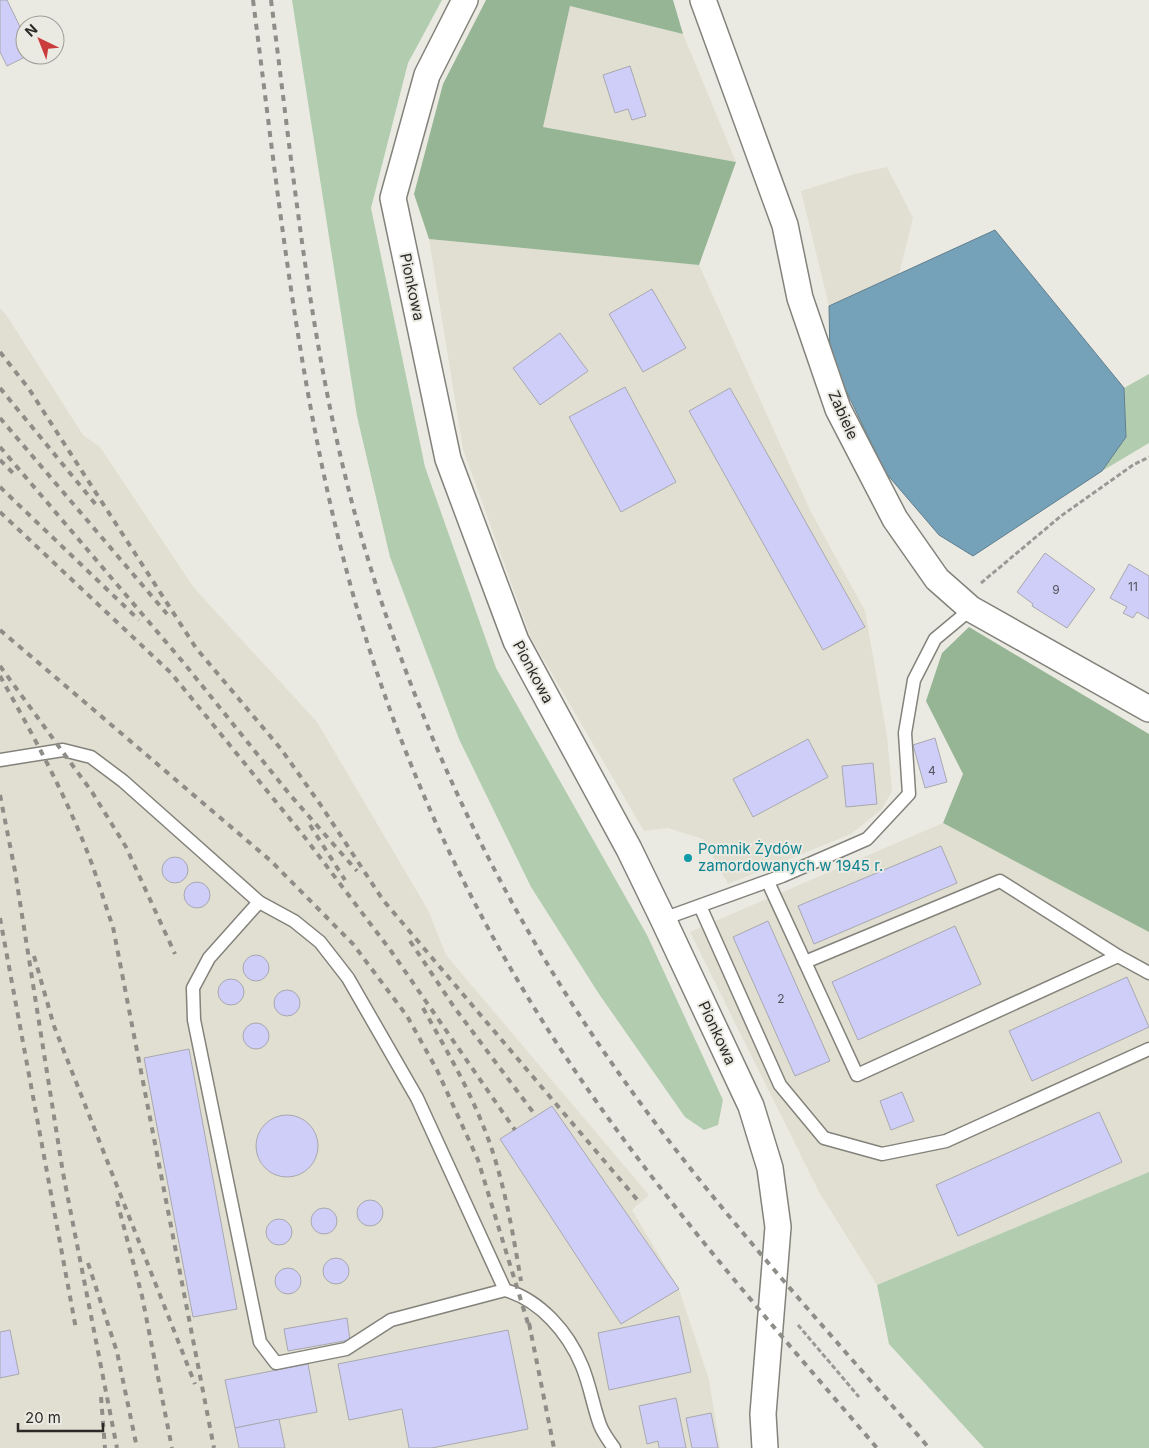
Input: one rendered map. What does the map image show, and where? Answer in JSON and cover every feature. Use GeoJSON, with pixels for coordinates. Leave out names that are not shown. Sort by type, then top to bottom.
{"type":"FeatureCollection","features":[{"type":"Feature","properties":{"kind":"street","name":"Pionkowa"},"geometry":{"type":"LineString","coordinates":[[465,0],[427,75],[393,198],[448,459],[516,641],[629,850],[664,919],[751,1106],[770,1168],[778,1227],[772,1294],[772,1324],[763,1414],[765,1448]]}},
{"type":"Feature","properties":{"kind":"street","name":"Zabiele"},"geometry":{"type":"LineString","coordinates":[[703,0],[785,225],[800,298],[838,409],[895,519],[937,579],[971,609],[1149,709]]}},
{"type":"Feature","properties":{"kind":"lane"},"geometry":{"type":"LineString","coordinates":[[664,919],[768,882],[867,839],[909,794],[905,733],[914,680],[935,639],[971,609]]}},
{"type":"Feature","properties":{"kind":"lane"},"geometry":{"type":"LineString","coordinates":[[0,760],[63,750],[91,757],[123,781],[259,902],[294,921],[320,942],[348,978],[417,1098],[505,1290]]}},
{"type":"Feature","properties":{"kind":"lane"},"geometry":{"type":"LineString","coordinates":[[805,962],[1000,881],[1118,956],[1149,973]]}},
{"type":"Feature","properties":{"kind":"lane"},"geometry":{"type":"LineString","coordinates":[[768,882],[857,1075],[1118,956]]}},
{"type":"Feature","properties":{"kind":"lane"},"geometry":{"type":"LineString","coordinates":[[259,902],[209,958],[193,988],[194,1020],[260,1342],[276,1363],[346,1349],[392,1320],[505,1290],[519,1294],[546,1314],[568,1338],[582,1366],[601,1427],[614,1448]]}},
{"type":"Feature","properties":{"kind":"lane"},"geometry":{"type":"LineString","coordinates":[[700,906],[780,1085],[824,1138],[882,1154],[946,1141],[1149,1049]]}},
{"type":"Feature","properties":{"kind":"path"},"geometry":{"type":"LineString","coordinates":[[971,609],[971,592],[1003,563],[1061,516],[1133,465],[1149,458]]}},
{"type":"Feature","properties":{"kind":"path"},"geometry":{"type":"LineString","coordinates":[[772,1294],[859,1397]]}},
{"type":"Feature","properties":{"kind":"shaded area"},"geometry":{"type":"Polygon","coordinates":[[[570,6],[683,34],[736,162],[542,127],[570,6]]]}},
{"type":"Feature","properties":{"kind":"shaded area"},"geometry":{"type":"Polygon","coordinates":[[[887,167],[913,218],[899,274],[829,306],[801,191],[855,174],[887,167]]]}},
{"type":"Feature","properties":{"kind":"shaded area"},"geometry":{"type":"Polygon","coordinates":[[[429,239],[699,265],[811,512],[865,611],[887,736],[892,791],[882,809],[851,834],[728,884],[703,839],[668,828],[644,831],[531,638],[463,449],[429,239]]]}},
{"type":"Feature","properties":{"kind":"shaded area"},"geometry":{"type":"Polygon","coordinates":[[[0,308],[83,435],[100,447],[194,588],[317,722],[428,910],[446,955],[649,1195],[632,1210],[679,1289],[709,1380],[720,1448],[0,1448],[0,308]]]}},
{"type":"Feature","properties":{"kind":"shaded area"},"geometry":{"type":"Polygon","coordinates":[[[943,823],[1149,932],[1149,1172],[877,1285],[819,1192],[690,932],[943,823]]]}},
{"type":"Feature","properties":{"kind":"green space"},"geometry":{"type":"Polygon","coordinates":[[[292,0],[442,0],[408,63],[371,208],[425,467],[496,668],[647,935],[723,1100],[718,1125],[704,1130],[685,1117],[599,994],[531,887],[459,739],[390,557],[357,416],[292,0]]]}},
{"type":"Feature","properties":{"kind":"green space"},"geometry":{"type":"Polygon","coordinates":[[[486,0],[673,0],[683,34],[570,6],[543,127],[736,162],[699,265],[429,239],[414,194],[443,84],[486,0]]]}},
{"type":"Feature","properties":{"kind":"green space"},"geometry":{"type":"Polygon","coordinates":[[[1149,374],[1149,443],[1102,471],[1126,437],[1124,388],[1149,374]]]}},
{"type":"Feature","properties":{"kind":"green space"},"geometry":{"type":"Polygon","coordinates":[[[969,627],[1149,734],[1149,932],[943,823],[963,774],[926,701],[942,653],[969,627]]]}},
{"type":"Feature","properties":{"kind":"green space"},"geometry":{"type":"Polygon","coordinates":[[[1149,1172],[1149,1448],[984,1448],[889,1344],[877,1285],[1149,1172]]]}},
{"type":"Feature","properties":{"kind":"water"},"geometry":{"type":"Polygon","coordinates":[[[995,230],[1124,388],[1126,437],[1102,471],[973,556],[939,535],[885,472],[830,357],[829,306],[995,230]]]}},
{"type":"Feature","properties":{"kind":"building"},"geometry":{"type":"Polygon","coordinates":[[[0,0],[7,0],[15,16],[15,62],[7,66],[0,52],[0,0]]]}},
{"type":"Feature","properties":{"kind":"building"},"geometry":{"type":"Polygon","coordinates":[[[630,66],[646,116],[632,120],[628,109],[615,113],[603,75],[630,66]]]}},
{"type":"Feature","properties":{"kind":"building"},"geometry":{"type":"Polygon","coordinates":[[[652,289],[686,348],[643,372],[609,314],[652,289]]]}},
{"type":"Feature","properties":{"kind":"building"},"geometry":{"type":"Polygon","coordinates":[[[560,333],[588,371],[540,405],[513,368],[560,333]]]}},
{"type":"Feature","properties":{"kind":"building"},"geometry":{"type":"Polygon","coordinates":[[[625,387],[676,482],[621,512],[569,417],[625,387]]]}},
{"type":"Feature","properties":{"kind":"building"},"geometry":{"type":"Polygon","coordinates":[[[730,388],[865,627],[823,650],[689,411],[730,388]]]}},
{"type":"Feature","properties":{"kind":"building"},"geometry":{"type":"Polygon","coordinates":[[[1045,553],[1095,589],[1067,628],[1032,606],[1033,604],[1017,592],[1045,553]]]}},
{"type":"Feature","properties":{"kind":"building"},"geometry":{"type":"Polygon","coordinates":[[[1129,564],[1149,576],[1149,619],[1137,612],[1133,618],[1123,613],[1127,607],[1110,598],[1129,564]]]}},
{"type":"Feature","properties":{"kind":"building"},"geometry":{"type":"Polygon","coordinates":[[[935,738],[947,782],[925,788],[913,745],[935,738]]]}},
{"type":"Feature","properties":{"kind":"building"},"geometry":{"type":"Polygon","coordinates":[[[808,739],[828,777],[753,817],[733,779],[808,739]]]}},
{"type":"Feature","properties":{"kind":"building"},"geometry":{"type":"Polygon","coordinates":[[[873,763],[877,804],[846,807],[842,766],[873,763]]]}},
{"type":"Feature","properties":{"kind":"building"},"geometry":{"type":"Polygon","coordinates":[[[941,846],[957,883],[814,944],[798,906],[941,846]]]}},
{"type":"Feature","properties":{"kind":"building"},"geometry":{"type":"Polygon","coordinates":[[[175,857],[184,861],[188,870],[184,879],[175,883],[166,879],[162,870],[166,861],[175,857]]]}},
{"type":"Feature","properties":{"kind":"building"},"geometry":{"type":"Polygon","coordinates":[[[197,882],[206,886],[210,895],[206,904],[197,908],[188,904],[184,895],[188,886],[197,882]]]}},
{"type":"Feature","properties":{"kind":"building"},"geometry":{"type":"Polygon","coordinates":[[[768,921],[830,1061],[795,1076],[733,937],[768,921]]]}},
{"type":"Feature","properties":{"kind":"building"},"geometry":{"type":"Polygon","coordinates":[[[955,926],[981,984],[858,1040],[832,982],[955,926]]]}},
{"type":"Feature","properties":{"kind":"building"},"geometry":{"type":"Polygon","coordinates":[[[256,955],[265,959],[269,968],[265,977],[256,981],[247,977],[243,968],[247,959],[256,955]]]}},
{"type":"Feature","properties":{"kind":"building"},"geometry":{"type":"Polygon","coordinates":[[[1127,977],[1149,1027],[1032,1081],[1009,1031],[1127,977]]]}},
{"type":"Feature","properties":{"kind":"building"},"geometry":{"type":"Polygon","coordinates":[[[231,979],[240,983],[244,992],[240,1001],[231,1005],[222,1001],[218,992],[222,983],[231,979]]]}},
{"type":"Feature","properties":{"kind":"building"},"geometry":{"type":"Polygon","coordinates":[[[287,990],[296,994],[300,1003],[296,1012],[287,1016],[278,1012],[274,1003],[278,994],[287,990]]]}},
{"type":"Feature","properties":{"kind":"building"},"geometry":{"type":"Polygon","coordinates":[[[256,1023],[265,1027],[269,1036],[265,1045],[256,1049],[247,1045],[243,1036],[247,1027],[256,1023]]]}},
{"type":"Feature","properties":{"kind":"building"},"geometry":{"type":"Polygon","coordinates":[[[189,1049],[237,1309],[193,1317],[144,1058],[189,1049]]]}},
{"type":"Feature","properties":{"kind":"building"},"geometry":{"type":"Polygon","coordinates":[[[902,1092],[914,1121],[891,1130],[880,1101],[902,1092]]]}},
{"type":"Feature","properties":{"kind":"building"},"geometry":{"type":"Polygon","coordinates":[[[552,1106],[679,1289],[621,1324],[500,1139],[552,1106]]]}},
{"type":"Feature","properties":{"kind":"building"},"geometry":{"type":"Polygon","coordinates":[[[1099,1112],[1122,1162],[958,1236],[936,1185],[1099,1112]]]}},
{"type":"Feature","properties":{"kind":"building"},"geometry":{"type":"Polygon","coordinates":[[[281,1115],[293,1115],[309,1124],[316,1134],[318,1146],[316,1158],[309,1168],[293,1177],[281,1177],[270,1172],[261,1163],[256,1152],[256,1140],[261,1129],[270,1120],[281,1115]]]}},
{"type":"Feature","properties":{"kind":"building"},"geometry":{"type":"Polygon","coordinates":[[[370,1200],[379,1204],[383,1213],[379,1222],[370,1226],[361,1222],[357,1213],[361,1204],[370,1200]]]}},
{"type":"Feature","properties":{"kind":"building"},"geometry":{"type":"Polygon","coordinates":[[[324,1208],[333,1212],[337,1221],[333,1230],[324,1234],[315,1230],[311,1221],[315,1212],[324,1208]]]}},
{"type":"Feature","properties":{"kind":"building"},"geometry":{"type":"Polygon","coordinates":[[[279,1219],[288,1223],[292,1232],[288,1241],[279,1245],[270,1241],[266,1232],[270,1223],[279,1219]]]}},
{"type":"Feature","properties":{"kind":"building"},"geometry":{"type":"Polygon","coordinates":[[[336,1258],[345,1262],[349,1271],[345,1280],[336,1284],[327,1280],[323,1271],[327,1262],[336,1258]]]}},
{"type":"Feature","properties":{"kind":"building"},"geometry":{"type":"Polygon","coordinates":[[[288,1268],[297,1272],[301,1281],[297,1290],[288,1294],[279,1290],[275,1281],[279,1272],[288,1268]]]}},
{"type":"Feature","properties":{"kind":"building"},"geometry":{"type":"Polygon","coordinates":[[[679,1316],[691,1372],[609,1390],[598,1333],[679,1316]]]}},
{"type":"Feature","properties":{"kind":"building"},"geometry":{"type":"Polygon","coordinates":[[[347,1318],[350,1340],[288,1351],[284,1329],[347,1318]]]}},
{"type":"Feature","properties":{"kind":"building"},"geometry":{"type":"Polygon","coordinates":[[[10,1330],[19,1374],[0,1378],[0,1332],[10,1330]]]}},
{"type":"Feature","properties":{"kind":"building"},"geometry":{"type":"Polygon","coordinates":[[[508,1330],[528,1429],[432,1448],[409,1448],[402,1409],[349,1420],[338,1364],[508,1330]]]}},
{"type":"Feature","properties":{"kind":"building"},"geometry":{"type":"Polygon","coordinates":[[[308,1364],[317,1412],[235,1428],[225,1380],[308,1364]]]}},
{"type":"Feature","properties":{"kind":"building"},"geometry":{"type":"Polygon","coordinates":[[[676,1398],[686,1448],[659,1448],[658,1441],[647,1444],[639,1406],[676,1398]]]}},
{"type":"Feature","properties":{"kind":"building"},"geometry":{"type":"Polygon","coordinates":[[[711,1413],[718,1448],[692,1448],[686,1418],[711,1413]]]}},
{"type":"Feature","properties":{"kind":"building"},"geometry":{"type":"Polygon","coordinates":[[[279,1419],[285,1448],[239,1448],[235,1428],[279,1419]]]}},
{"type":"Feature","properties":{"kind":"railway"},"geometry":{"type":"LineString","coordinates":[[253,0],[291,290],[316,434],[331,505],[348,576],[380,683],[420,787],[467,888],[493,938],[560,1048],[601,1108],[689,1225],[877,1448]]}},
{"type":"Feature","properties":{"kind":"railway"},"geometry":{"type":"LineString","coordinates":[[271,0],[296,201],[316,335],[343,467],[381,601],[431,735],[460,801],[526,928],[563,989],[639,1102],[760,1253],[929,1448]]}},
{"type":"Feature","properties":{"kind":"railway"},"geometry":{"type":"LineString","coordinates":[[0,352],[29,389],[196,648],[281,749],[320,804],[383,900],[640,1203]]}},
{"type":"Feature","properties":{"kind":"railway"},"geometry":{"type":"LineString","coordinates":[[0,388],[97,506]]}},
{"type":"Feature","properties":{"kind":"railway"},"geometry":{"type":"LineString","coordinates":[[0,418],[167,614]]}},
{"type":"Feature","properties":{"kind":"railway"},"geometry":{"type":"LineString","coordinates":[[0,447],[183,662],[291,796],[357,871]]}},
{"type":"Feature","properties":{"kind":"railway"},"geometry":{"type":"LineString","coordinates":[[0,460],[16,476]]}},
{"type":"Feature","properties":{"kind":"railway"},"geometry":{"type":"LineString","coordinates":[[0,487],[139,620]]}},
{"type":"Feature","properties":{"kind":"railway"},"geometry":{"type":"LineString","coordinates":[[0,512],[171,673],[303,835],[391,951],[515,1130]]}},
{"type":"Feature","properties":{"kind":"railway"},"geometry":{"type":"LineString","coordinates":[[0,630],[271,861],[353,944],[407,1016],[437,1070],[478,1160],[530,1330]]}},
{"type":"Feature","properties":{"kind":"railway"},"geometry":{"type":"LineString","coordinates":[[0,666],[92,792],[126,847],[175,954]]}},
{"type":"Feature","properties":{"kind":"railway"},"geometry":{"type":"LineString","coordinates":[[0,676],[35,740],[78,828],[91,860],[113,927],[214,1448]]}},
{"type":"Feature","properties":{"kind":"railway"},"geometry":{"type":"LineString","coordinates":[[0,795],[15,871],[63,1173],[117,1448]]}},
{"type":"Feature","properties":{"kind":"railway"},"geometry":{"type":"LineString","coordinates":[[310,825],[345,880]]}},
{"type":"Feature","properties":{"kind":"railway"},"geometry":{"type":"LineString","coordinates":[[0,918],[76,1329]]}},
{"type":"Feature","properties":{"kind":"railway"},"geometry":{"type":"LineString","coordinates":[[410,941],[454,1007],[536,1116]]}},
{"type":"Feature","properties":{"kind":"railway"},"geometry":{"type":"LineString","coordinates":[[34,956],[54,1026],[195,1384]]}},
{"type":"Feature","properties":{"kind":"railway"},"geometry":{"type":"LineString","coordinates":[[423,1008],[476,1108],[496,1161],[506,1201],[521,1281]]}},
{"type":"Feature","properties":{"kind":"railway"},"geometry":{"type":"LineString","coordinates":[[117,1201],[142,1296],[172,1448]]}},
{"type":"Feature","properties":{"kind":"railway"},"geometry":{"type":"LineString","coordinates":[[88,1263],[117,1352],[137,1448]]}},
{"type":"Feature","properties":{"kind":"railway"},"geometry":{"type":"LineString","coordinates":[[529,1323],[554,1448]]}},
{"type":"Feature","properties":{"kind":"railway"},"geometry":{"type":"LineString","coordinates":[[101,1397],[105,1448]]}},
{"type":"Feature","properties":{"kind":"place","name":"Pomnik Żydów zamordowanych w 1945 r."},"geometry":{"type":"Point","coordinates":[688,858]}}]}
